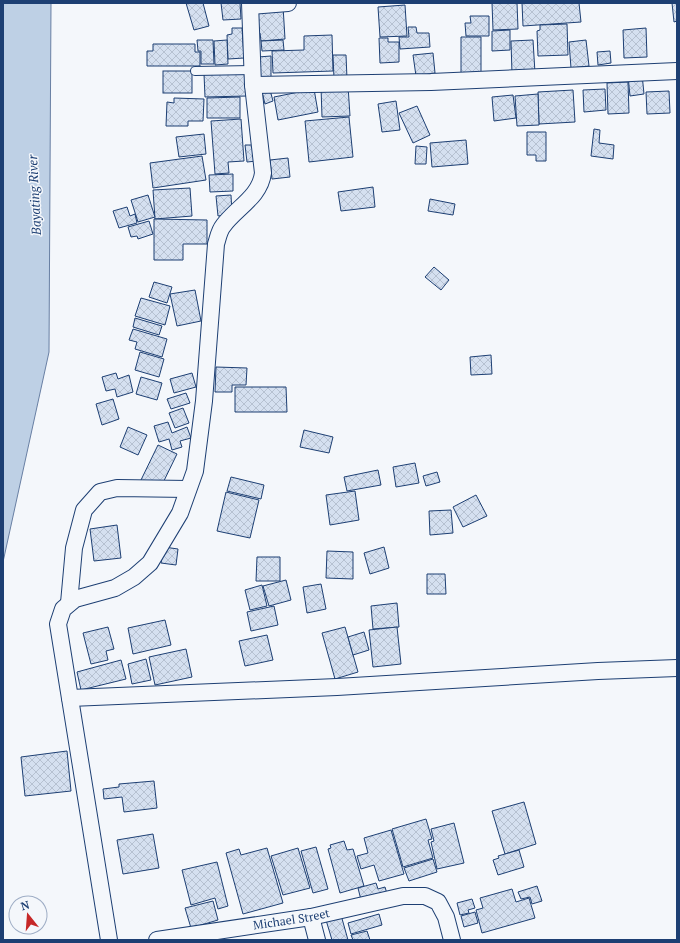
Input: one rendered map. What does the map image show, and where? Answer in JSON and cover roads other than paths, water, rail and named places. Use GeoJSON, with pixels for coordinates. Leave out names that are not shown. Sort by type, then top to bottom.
{"type":"FeatureCollection","features":[{"type":"Feature","properties":{"kind":"street"},"geometry":{"type":"LineString","coordinates":[[109,940],[58,624],[63,609],[75,599],[115,588],[134,577],[150,563],[180,513],[195,471],[204,401],[216,244],[223,226],[252,196],[262,182],[263,173],[252,78],[251,4],[288,3]]}},
{"type":"Feature","properties":{"kind":"street"},"geometry":{"type":"LineString","coordinates":[[252,78],[431,82],[677,71]]}},
{"type":"Feature","properties":{"kind":"street"},"geometry":{"type":"LineString","coordinates":[[69,603],[74,548],[84,510],[100,492],[117,488],[188,489]]}},
{"type":"Feature","properties":{"kind":"street"},"geometry":{"type":"LineString","coordinates":[[70,698],[337,687],[598,671],[677,668]]}},
{"type":"Feature","properties":{"kind":"street","name":"Michael Street"},"geometry":{"type":"LineString","coordinates":[[163,940],[311,916],[403,896],[425,896],[438,902],[446,917],[452,940]]}},
{"type":"Feature","properties":{"kind":"street"},"geometry":{"type":"LineString","coordinates":[[311,916],[317,940]]}},
{"type":"Feature","properties":{"kind":"lane"},"geometry":{"type":"LineString","coordinates":[[196,71],[252,78]]}},
{"type":"Feature","properties":{"kind":"water","name":"Bayating River"},"geometry":{"type":"Polygon","coordinates":[[[3,3],[51,3],[49,352],[3,562],[3,3]]]}}]}
